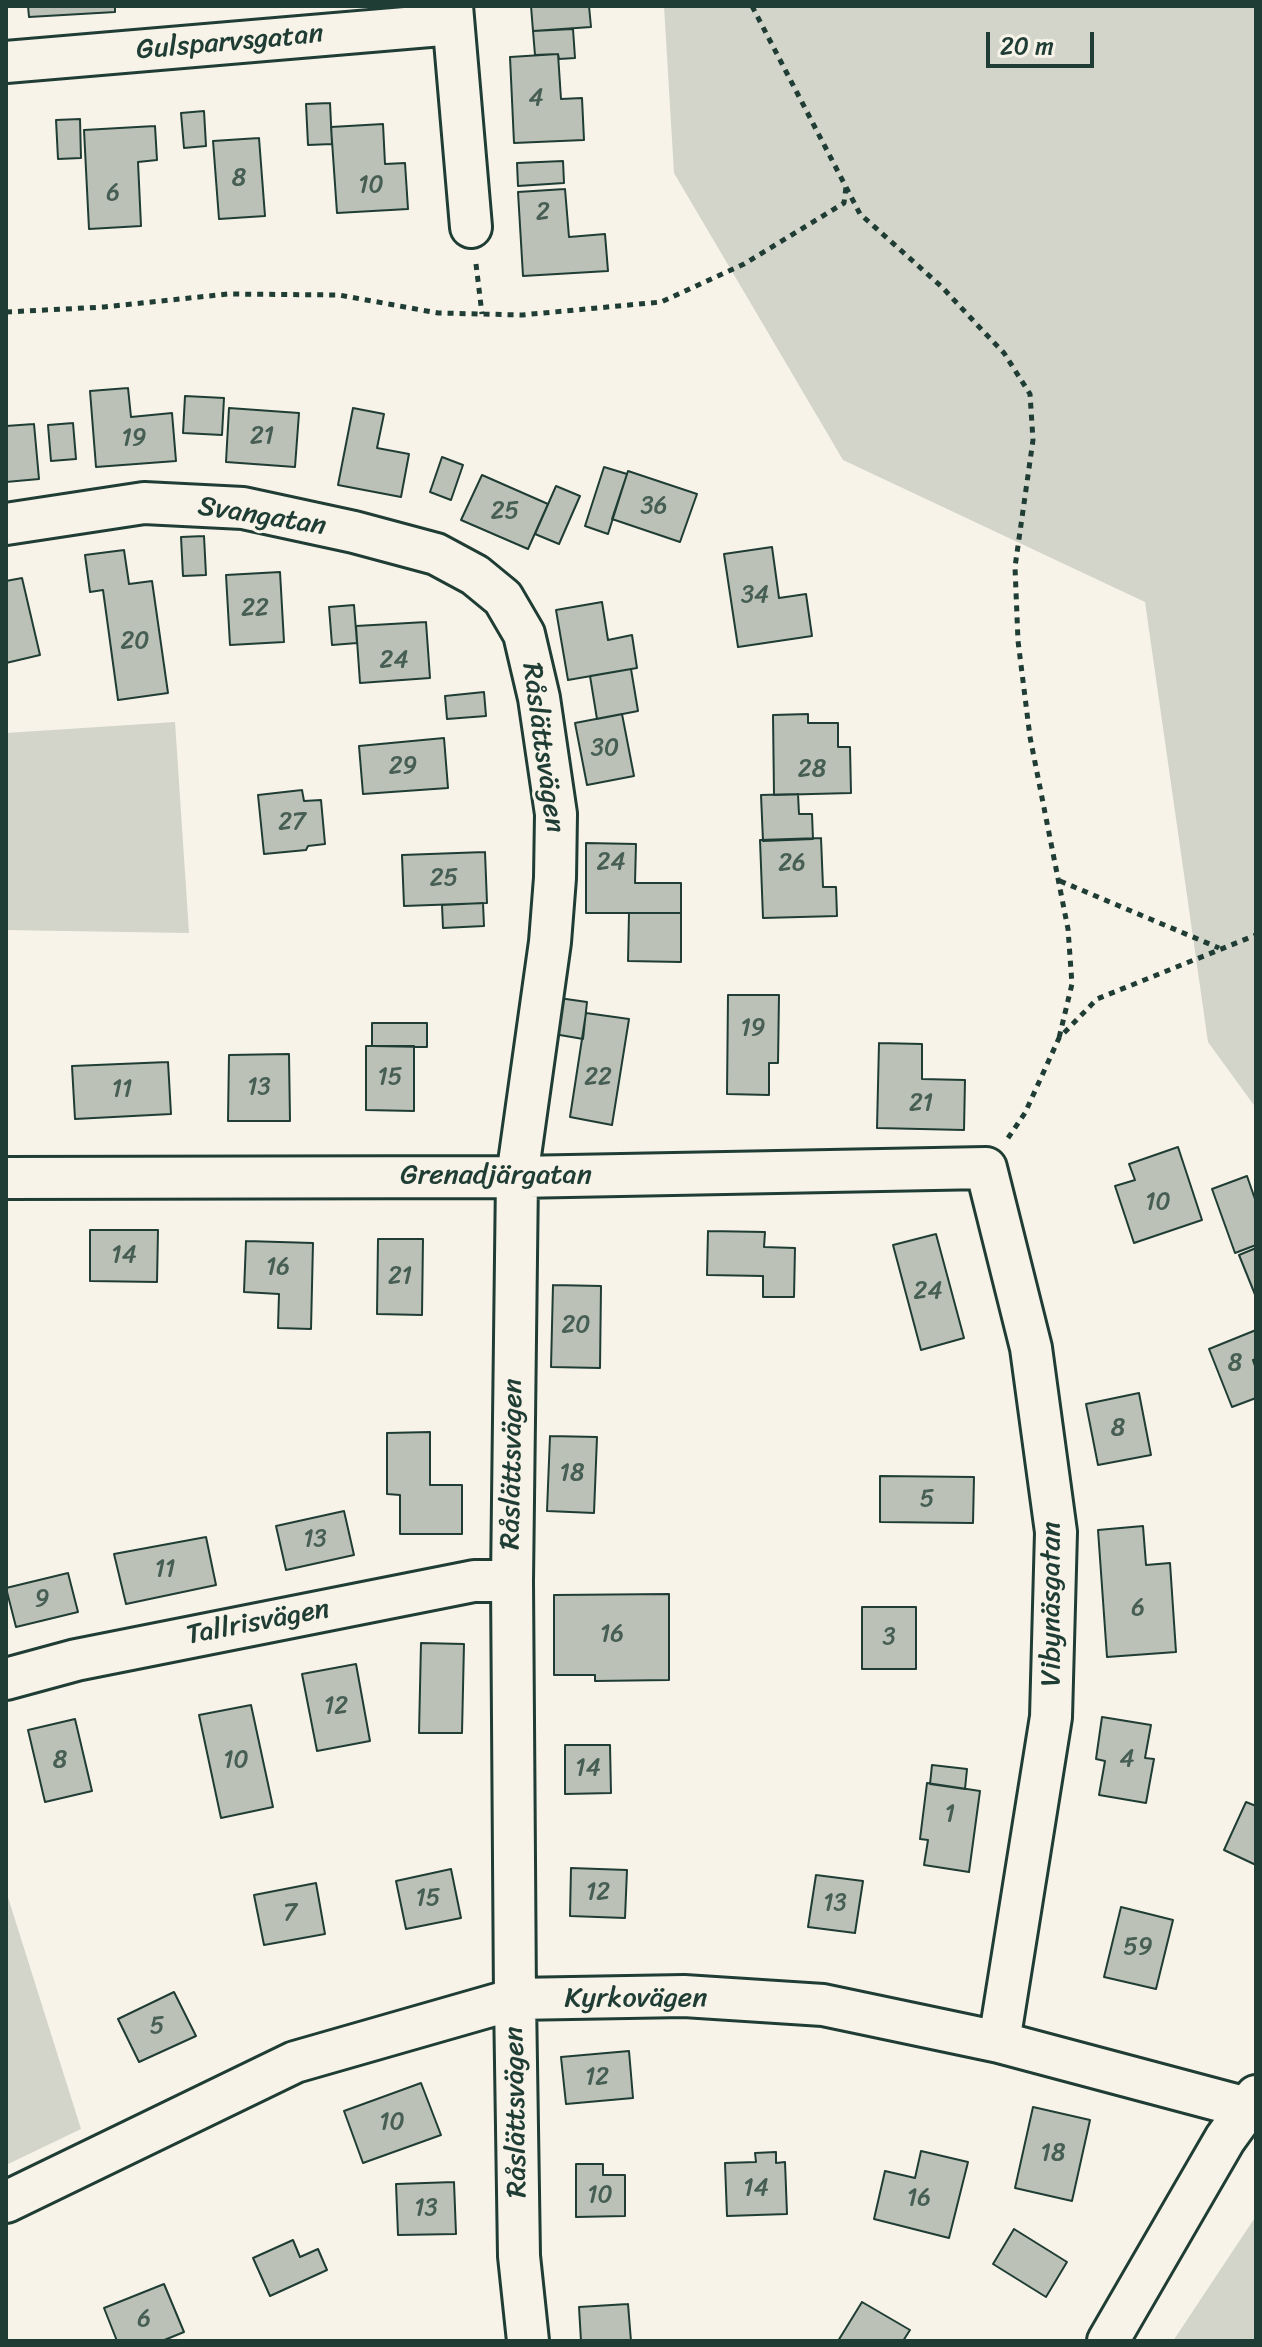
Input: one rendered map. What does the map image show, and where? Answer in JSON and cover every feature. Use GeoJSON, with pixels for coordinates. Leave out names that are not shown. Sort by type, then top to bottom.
{"type":"FeatureCollection","features":[{"type":"Feature","properties":{"kind":"street","name":"Gulsparvsgatan"},"geometry":{"type":"LineString","coordinates":[[6,62],[453,15]]}},
{"type":"Feature","properties":{"kind":"street"},"geometry":{"type":"LineString","coordinates":[[453,15],[471,227]]}},
{"type":"Feature","properties":{"kind":"street","name":"Svangatan"},"geometry":{"type":"LineString","coordinates":[[6,524],[144,503],[243,508],[436,554],[475,575],[503,598]]}},
{"type":"Feature","properties":{"kind":"street","name":"Råslättsvägen"},"geometry":{"type":"LineString","coordinates":[[503,598],[524,634],[539,698],[556,814],[550,942],[517,1177],[512,1581],[515,1999],[519,2256],[528,2341]]}},
{"type":"Feature","properties":{"kind":"street","name":"Grenadjärgatan"},"geometry":{"type":"LineString","coordinates":[[6,1178],[517,1177],[986,1168]]}},
{"type":"Feature","properties":{"kind":"street","name":"Vibynäsgatan"},"geometry":{"type":"LineString","coordinates":[[986,1168],[1031,1348],[1056,1532],[1051,1717],[999,2042]]}},
{"type":"Feature","properties":{"kind":"street","name":"Tallrisvägen"},"geometry":{"type":"LineString","coordinates":[[6,1679],[76,1660],[474,1581],[512,1581]]}},
{"type":"Feature","properties":{"kind":"street","name":"Kyrkovägen"},"geometry":{"type":"LineString","coordinates":[[6,2202],[295,2062],[515,1999],[684,1996],[823,2005],[999,2042],[1251,2102]]}},
{"type":"Feature","properties":{"kind":"street"},"geometry":{"type":"LineString","coordinates":[[1108,2341],[1159,2250],[1251,2102]]}},
{"type":"Feature","properties":{"kind":"path"},"geometry":{"type":"LineString","coordinates":[[752,6],[860,214],[942,287],[1004,353],[1030,394],[1033,440],[1015,567],[1018,641],[1042,806],[1068,929],[1072,984],[1059,1038],[1025,1113],[986,1168]]}},
{"type":"Feature","properties":{"kind":"path"},"geometry":{"type":"LineString","coordinates":[[6,312],[104,307],[244,294],[339,295],[438,313],[522,315],[661,302],[744,264],[844,203],[846,186]]}},
{"type":"Feature","properties":{"kind":"path"},"geometry":{"type":"LineString","coordinates":[[471,227],[482,314]]}},
{"type":"Feature","properties":{"kind":"path"},"geometry":{"type":"LineString","coordinates":[[1060,881],[1220,949]]}},
{"type":"Feature","properties":{"kind":"path"},"geometry":{"type":"LineString","coordinates":[[1059,1038],[1097,999],[1256,935]]}},
{"type":"Feature","properties":{"kind":"shaded area"},"geometry":{"type":"Polygon","coordinates":[[[664,6],[1256,6],[1256,1108],[1208,1042],[1145,602],[843,460],[674,173],[664,6]]]}},
{"type":"Feature","properties":{"kind":"shaded area"},"geometry":{"type":"Polygon","coordinates":[[[175,722],[189,933],[6,930],[6,733],[175,722]]]}},
{"type":"Feature","properties":{"kind":"shaded area"},"geometry":{"type":"Polygon","coordinates":[[[6,1891],[81,2129],[6,2165],[6,1891]]]}},
{"type":"Feature","properties":{"kind":"shaded area"},"geometry":{"type":"Polygon","coordinates":[[[1256,2216],[1256,2341],[1173,2341],[1256,2216]]]}},
{"type":"Feature","properties":{"kind":"building"},"geometry":{"type":"Polygon","coordinates":[[[28,6],[115,6],[115,12],[29,17],[28,6]]]}},
{"type":"Feature","properties":{"kind":"building"},"geometry":{"type":"Polygon","coordinates":[[[531,6],[589,6],[591,27],[533,31],[531,6]]]}},
{"type":"Feature","properties":{"kind":"building"},"geometry":{"type":"Polygon","coordinates":[[[573,29],[575,58],[559,59],[558,54],[535,55],[533,31],[573,29]]]}},
{"type":"Feature","properties":{"kind":"building"},"geometry":{"type":"Polygon","coordinates":[[[558,54],[561,99],[582,98],[584,140],[514,143],[510,57],[558,54]]]}},
{"type":"Feature","properties":{"kind":"building"},"geometry":{"type":"Polygon","coordinates":[[[330,103],[332,144],[308,145],[306,104],[330,103]]]}},
{"type":"Feature","properties":{"kind":"building"},"geometry":{"type":"Polygon","coordinates":[[[204,111],[206,146],[184,148],[181,113],[204,111]]]}},
{"type":"Feature","properties":{"kind":"building"},"geometry":{"type":"Polygon","coordinates":[[[80,119],[81,158],[58,159],[56,120],[80,119]]]}},
{"type":"Feature","properties":{"kind":"building"},"geometry":{"type":"Polygon","coordinates":[[[383,124],[385,164],[405,163],[408,209],[337,213],[331,127],[383,124]]]}},
{"type":"Feature","properties":{"kind":"building"},"geometry":{"type":"Polygon","coordinates":[[[155,126],[157,160],[138,162],[141,226],[89,229],[84,130],[155,126]]]}},
{"type":"Feature","properties":{"kind":"building"},"geometry":{"type":"Polygon","coordinates":[[[259,138],[265,216],[219,219],[213,141],[259,138]]]}},
{"type":"Feature","properties":{"kind":"building"},"geometry":{"type":"Polygon","coordinates":[[[563,161],[564,183],[518,186],[517,163],[563,161]]]}},
{"type":"Feature","properties":{"kind":"building"},"geometry":{"type":"Polygon","coordinates":[[[565,189],[569,237],[605,234],[608,271],[523,276],[518,192],[565,189]]]}},
{"type":"Feature","properties":{"kind":"building"},"geometry":{"type":"Polygon","coordinates":[[[128,388],[131,417],[172,413],[176,461],[96,467],[90,391],[128,388]]]}},
{"type":"Feature","properties":{"kind":"building"},"geometry":{"type":"Polygon","coordinates":[[[185,396],[224,398],[222,435],[183,433],[185,396]]]}},
{"type":"Feature","properties":{"kind":"building"},"geometry":{"type":"Polygon","coordinates":[[[229,408],[299,413],[295,467],[226,462],[229,408]]]}},
{"type":"Feature","properties":{"kind":"building"},"geometry":{"type":"Polygon","coordinates":[[[353,408],[384,414],[377,448],[409,454],[401,497],[338,485],[353,408]]]}},
{"type":"Feature","properties":{"kind":"building"},"geometry":{"type":"Polygon","coordinates":[[[73,423],[76,459],[51,461],[48,425],[73,423]]]}},
{"type":"Feature","properties":{"kind":"building"},"geometry":{"type":"Polygon","coordinates":[[[34,424],[39,479],[6,482],[6,426],[34,424]]]}},
{"type":"Feature","properties":{"kind":"building"},"geometry":{"type":"Polygon","coordinates":[[[442,457],[463,465],[451,500],[430,492],[442,457]]]}},
{"type":"Feature","properties":{"kind":"building"},"geometry":{"type":"Polygon","coordinates":[[[604,467],[627,474],[608,534],[585,526],[604,467]]]}},
{"type":"Feature","properties":{"kind":"building"},"geometry":{"type":"Polygon","coordinates":[[[628,471],[697,494],[680,542],[612,519],[628,471]]]}},
{"type":"Feature","properties":{"kind":"building"},"geometry":{"type":"Polygon","coordinates":[[[482,475],[548,504],[528,549],[461,520],[482,475]]]}},
{"type":"Feature","properties":{"kind":"building"},"geometry":{"type":"Polygon","coordinates":[[[556,486],[580,496],[559,544],[535,534],[556,486]]]}},
{"type":"Feature","properties":{"kind":"building"},"geometry":{"type":"Polygon","coordinates":[[[204,536],[206,575],[183,576],[181,537],[204,536]]]}},
{"type":"Feature","properties":{"kind":"building"},"geometry":{"type":"Polygon","coordinates":[[[772,547],[779,598],[806,594],[812,636],[738,647],[724,554],[772,547]]]}},
{"type":"Feature","properties":{"kind":"building"},"geometry":{"type":"Polygon","coordinates":[[[124,550],[129,584],[152,581],[168,693],[118,700],[103,590],[90,592],[85,555],[124,550]]]}},
{"type":"Feature","properties":{"kind":"building"},"geometry":{"type":"Polygon","coordinates":[[[280,572],[284,642],[230,645],[226,575],[280,572]]]}},
{"type":"Feature","properties":{"kind":"building"},"geometry":{"type":"Polygon","coordinates":[[[22,578],[40,655],[6,663],[6,581],[22,578]]]}},
{"type":"Feature","properties":{"kind":"building"},"geometry":{"type":"Polygon","coordinates":[[[602,602],[608,640],[632,635],[637,668],[568,680],[556,610],[602,602]]]}},
{"type":"Feature","properties":{"kind":"building"},"geometry":{"type":"Polygon","coordinates":[[[354,605],[357,643],[332,645],[329,607],[354,605]]]}},
{"type":"Feature","properties":{"kind":"building"},"geometry":{"type":"Polygon","coordinates":[[[426,622],[430,678],[360,683],[356,626],[426,622]]]}},
{"type":"Feature","properties":{"kind":"building"},"geometry":{"type":"Polygon","coordinates":[[[631,669],[638,711],[597,719],[590,676],[631,669]]]}},
{"type":"Feature","properties":{"kind":"building"},"geometry":{"type":"Polygon","coordinates":[[[484,692],[486,716],[447,719],[445,696],[484,692]]]}},
{"type":"Feature","properties":{"kind":"building"},"geometry":{"type":"Polygon","coordinates":[[[622,714],[634,776],[587,785],[575,723],[622,714]]]}},
{"type":"Feature","properties":{"kind":"building"},"geometry":{"type":"Polygon","coordinates":[[[808,714],[808,723],[838,723],[838,747],[850,747],[851,793],[774,795],[773,715],[808,714]]]}},
{"type":"Feature","properties":{"kind":"building"},"geometry":{"type":"Polygon","coordinates":[[[444,738],[448,788],[363,794],[359,746],[444,738]]]}},
{"type":"Feature","properties":{"kind":"building"},"geometry":{"type":"Polygon","coordinates":[[[302,790],[304,801],[321,800],[325,844],[308,846],[306,850],[264,854],[258,795],[302,790]]]}},
{"type":"Feature","properties":{"kind":"building"},"geometry":{"type":"Polygon","coordinates":[[[798,794],[799,814],[812,814],[813,839],[763,841],[761,795],[798,794]]]}},
{"type":"Feature","properties":{"kind":"building"},"geometry":{"type":"Polygon","coordinates":[[[821,838],[823,887],[836,887],[837,916],[763,918],[760,840],[821,838]]]}},
{"type":"Feature","properties":{"kind":"building"},"geometry":{"type":"Polygon","coordinates":[[[586,843],[636,844],[635,883],[681,883],[681,913],[586,913],[586,843]]]}},
{"type":"Feature","properties":{"kind":"building"},"geometry":{"type":"Polygon","coordinates":[[[485,852],[487,903],[404,906],[402,855],[485,852]]]}},
{"type":"Feature","properties":{"kind":"building"},"geometry":{"type":"Polygon","coordinates":[[[483,903],[484,926],[443,928],[442,905],[483,903]]]}},
{"type":"Feature","properties":{"kind":"building"},"geometry":{"type":"Polygon","coordinates":[[[629,913],[681,913],[681,962],[628,961],[629,913]]]}},
{"type":"Feature","properties":{"kind":"building"},"geometry":{"type":"Polygon","coordinates":[[[728,995],[779,995],[778,1063],[769,1063],[769,1095],[727,1094],[728,995]]]}},
{"type":"Feature","properties":{"kind":"building"},"geometry":{"type":"Polygon","coordinates":[[[559,998],[587,1002],[583,1039],[554,1034],[559,998]]]}},
{"type":"Feature","properties":{"kind":"building"},"geometry":{"type":"Polygon","coordinates":[[[586,1013],[629,1019],[612,1125],[570,1117],[586,1013]]]}},
{"type":"Feature","properties":{"kind":"building"},"geometry":{"type":"Polygon","coordinates":[[[372,1023],[427,1023],[427,1047],[372,1046],[372,1023]]]}},
{"type":"Feature","properties":{"kind":"building"},"geometry":{"type":"Polygon","coordinates":[[[879,1043],[922,1044],[922,1079],[965,1080],[964,1130],[877,1128],[879,1043]]]}},
{"type":"Feature","properties":{"kind":"building"},"geometry":{"type":"Polygon","coordinates":[[[366,1046],[414,1046],[414,1111],[366,1110],[366,1046]]]}},
{"type":"Feature","properties":{"kind":"building"},"geometry":{"type":"Polygon","coordinates":[[[289,1054],[290,1121],[228,1121],[229,1055],[289,1054]]]}},
{"type":"Feature","properties":{"kind":"building"},"geometry":{"type":"Polygon","coordinates":[[[168,1062],[171,1114],[75,1119],[72,1066],[168,1062]]]}},
{"type":"Feature","properties":{"kind":"building"},"geometry":{"type":"Polygon","coordinates":[[[1178,1147],[1202,1220],[1134,1243],[1115,1186],[1135,1180],[1129,1164],[1178,1147]]]}},
{"type":"Feature","properties":{"kind":"building"},"geometry":{"type":"Polygon","coordinates":[[[1247,1176],[1256,1202],[1256,1245],[1235,1253],[1212,1189],[1247,1176]]]}},
{"type":"Feature","properties":{"kind":"building"},"geometry":{"type":"Polygon","coordinates":[[[90,1230],[158,1230],[157,1282],[90,1281],[90,1230]]]}},
{"type":"Feature","properties":{"kind":"building"},"geometry":{"type":"Polygon","coordinates":[[[708,1231],[765,1232],[764,1247],[795,1248],[794,1297],[763,1297],[763,1276],[707,1275],[708,1231]]]}},
{"type":"Feature","properties":{"kind":"building"},"geometry":{"type":"Polygon","coordinates":[[[936,1234],[964,1338],[921,1350],[893,1245],[936,1234]]]}},
{"type":"Feature","properties":{"kind":"building"},"geometry":{"type":"Polygon","coordinates":[[[378,1239],[423,1239],[422,1315],[377,1314],[378,1239]]]}},
{"type":"Feature","properties":{"kind":"building"},"geometry":{"type":"Polygon","coordinates":[[[246,1241],[313,1243],[311,1329],[278,1328],[279,1294],[244,1292],[246,1241]]]}},
{"type":"Feature","properties":{"kind":"building"},"geometry":{"type":"Polygon","coordinates":[[[1256,1248],[1256,1297],[1239,1255],[1256,1248]]]}},
{"type":"Feature","properties":{"kind":"building"},"geometry":{"type":"Polygon","coordinates":[[[553,1285],[601,1286],[600,1368],[551,1367],[553,1285]]]}},
{"type":"Feature","properties":{"kind":"building"},"geometry":{"type":"Polygon","coordinates":[[[1256,1330],[1256,1359],[1253,1360],[1256,1398],[1232,1407],[1209,1349],[1256,1330]]]}},
{"type":"Feature","properties":{"kind":"building"},"geometry":{"type":"Polygon","coordinates":[[[1139,1393],[1151,1455],[1098,1465],[1086,1404],[1139,1393]]]}},
{"type":"Feature","properties":{"kind":"building"},"geometry":{"type":"Polygon","coordinates":[[[430,1432],[430,1485],[462,1485],[462,1534],[400,1534],[400,1495],[387,1494],[387,1433],[430,1432]]]}},
{"type":"Feature","properties":{"kind":"building"},"geometry":{"type":"Polygon","coordinates":[[[550,1436],[597,1437],[594,1513],[547,1511],[550,1436]]]}},
{"type":"Feature","properties":{"kind":"building"},"geometry":{"type":"Polygon","coordinates":[[[880,1476],[974,1477],[973,1523],[880,1522],[880,1476]]]}},
{"type":"Feature","properties":{"kind":"building"},"geometry":{"type":"Polygon","coordinates":[[[344,1511],[354,1555],[286,1570],[276,1526],[344,1511]]]}},
{"type":"Feature","properties":{"kind":"building"},"geometry":{"type":"Polygon","coordinates":[[[1143,1526],[1146,1565],[1170,1563],[1176,1652],[1107,1657],[1098,1530],[1143,1526]]]}},
{"type":"Feature","properties":{"kind":"building"},"geometry":{"type":"Polygon","coordinates":[[[206,1537],[216,1585],[126,1604],[114,1554],[206,1537]]]}},
{"type":"Feature","properties":{"kind":"building"},"geometry":{"type":"Polygon","coordinates":[[[68,1573],[78,1612],[16,1627],[6,1588],[68,1573]]]}},
{"type":"Feature","properties":{"kind":"building"},"geometry":{"type":"Polygon","coordinates":[[[669,1594],[669,1680],[595,1681],[595,1675],[554,1675],[554,1595],[669,1594]]]}},
{"type":"Feature","properties":{"kind":"building"},"geometry":{"type":"Polygon","coordinates":[[[862,1607],[916,1607],[916,1669],[862,1669],[862,1607]]]}},
{"type":"Feature","properties":{"kind":"building"},"geometry":{"type":"Polygon","coordinates":[[[421,1643],[464,1644],[462,1733],[419,1733],[421,1643]]]}},
{"type":"Feature","properties":{"kind":"building"},"geometry":{"type":"Polygon","coordinates":[[[356,1664],[370,1741],[317,1751],[302,1674],[356,1664]]]}},
{"type":"Feature","properties":{"kind":"building"},"geometry":{"type":"Polygon","coordinates":[[[251,1705],[273,1807],[221,1818],[199,1715],[251,1705]]]}},
{"type":"Feature","properties":{"kind":"building"},"geometry":{"type":"Polygon","coordinates":[[[1102,1717],[1151,1725],[1145,1758],[1154,1759],[1146,1803],[1099,1795],[1105,1761],[1096,1759],[1102,1717]]]}},
{"type":"Feature","properties":{"kind":"building"},"geometry":{"type":"Polygon","coordinates":[[[75,1719],[92,1791],[45,1802],[28,1730],[75,1719]]]}},
{"type":"Feature","properties":{"kind":"building"},"geometry":{"type":"Polygon","coordinates":[[[565,1745],[610,1745],[611,1793],[565,1794],[565,1745]]]}},
{"type":"Feature","properties":{"kind":"building"},"geometry":{"type":"Polygon","coordinates":[[[932,1765],[967,1769],[965,1789],[930,1784],[932,1765]]]}},
{"type":"Feature","properties":{"kind":"building"},"geometry":{"type":"Polygon","coordinates":[[[927,1783],[980,1791],[969,1872],[924,1865],[928,1840],[920,1839],[927,1783]]]}},
{"type":"Feature","properties":{"kind":"building"},"geometry":{"type":"Polygon","coordinates":[[[1246,1802],[1256,1806],[1256,1865],[1224,1850],[1246,1802]]]}},
{"type":"Feature","properties":{"kind":"building"},"geometry":{"type":"Polygon","coordinates":[[[571,1868],[627,1870],[625,1918],[570,1916],[571,1868]]]}},
{"type":"Feature","properties":{"kind":"building"},"geometry":{"type":"Polygon","coordinates":[[[451,1869],[461,1918],[406,1929],[396,1881],[451,1869]]]}},
{"type":"Feature","properties":{"kind":"building"},"geometry":{"type":"Polygon","coordinates":[[[816,1875],[863,1881],[855,1933],[808,1927],[816,1875]]]}},
{"type":"Feature","properties":{"kind":"building"},"geometry":{"type":"Polygon","coordinates":[[[316,1883],[325,1934],[264,1945],[254,1895],[316,1883]]]}},
{"type":"Feature","properties":{"kind":"building"},"geometry":{"type":"Polygon","coordinates":[[[1121,1907],[1173,1920],[1156,1989],[1104,1977],[1121,1907]]]}},
{"type":"Feature","properties":{"kind":"building"},"geometry":{"type":"Polygon","coordinates":[[[174,1992],[196,2036],[139,2062],[118,2019],[174,1992]]]}},
{"type":"Feature","properties":{"kind":"building"},"geometry":{"type":"Polygon","coordinates":[[[629,2051],[633,2098],[566,2104],[561,2057],[629,2051]]]}},
{"type":"Feature","properties":{"kind":"building"},"geometry":{"type":"Polygon","coordinates":[[[421,2083],[441,2135],[363,2163],[344,2111],[421,2083]]]}},
{"type":"Feature","properties":{"kind":"building"},"geometry":{"type":"Polygon","coordinates":[[[1033,2107],[1090,2120],[1072,2201],[1015,2188],[1033,2107]]]}},
{"type":"Feature","properties":{"kind":"building"},"geometry":{"type":"Polygon","coordinates":[[[921,2151],[968,2162],[949,2238],[874,2219],[885,2171],[915,2178],[921,2151]]]}},
{"type":"Feature","properties":{"kind":"building"},"geometry":{"type":"Polygon","coordinates":[[[776,2152],[776,2163],[785,2162],[787,2214],[727,2216],[725,2163],[756,2162],[755,2153],[776,2152]]]}},
{"type":"Feature","properties":{"kind":"building"},"geometry":{"type":"Polygon","coordinates":[[[576,2164],[603,2164],[603,2175],[625,2175],[625,2216],[576,2217],[576,2164]]]}},
{"type":"Feature","properties":{"kind":"building"},"geometry":{"type":"Polygon","coordinates":[[[454,2182],[456,2234],[398,2235],[396,2184],[454,2182]]]}},
{"type":"Feature","properties":{"kind":"building"},"geometry":{"type":"Polygon","coordinates":[[[1014,2229],[1067,2262],[1046,2297],[993,2264],[1014,2229]]]}},
{"type":"Feature","properties":{"kind":"building"},"geometry":{"type":"Polygon","coordinates":[[[293,2240],[300,2257],[318,2249],[327,2270],[270,2296],[253,2258],[293,2240]]]}},
{"type":"Feature","properties":{"kind":"building"},"geometry":{"type":"Polygon","coordinates":[[[164,2284],[184,2332],[162,2341],[117,2341],[104,2308],[164,2284]]]}},
{"type":"Feature","properties":{"kind":"building"},"geometry":{"type":"Polygon","coordinates":[[[862,2302],[910,2330],[903,2341],[838,2341],[862,2302]]]}},
{"type":"Feature","properties":{"kind":"building"},"geometry":{"type":"Polygon","coordinates":[[[628,2304],[631,2341],[581,2341],[579,2307],[628,2304]]]}}]}
